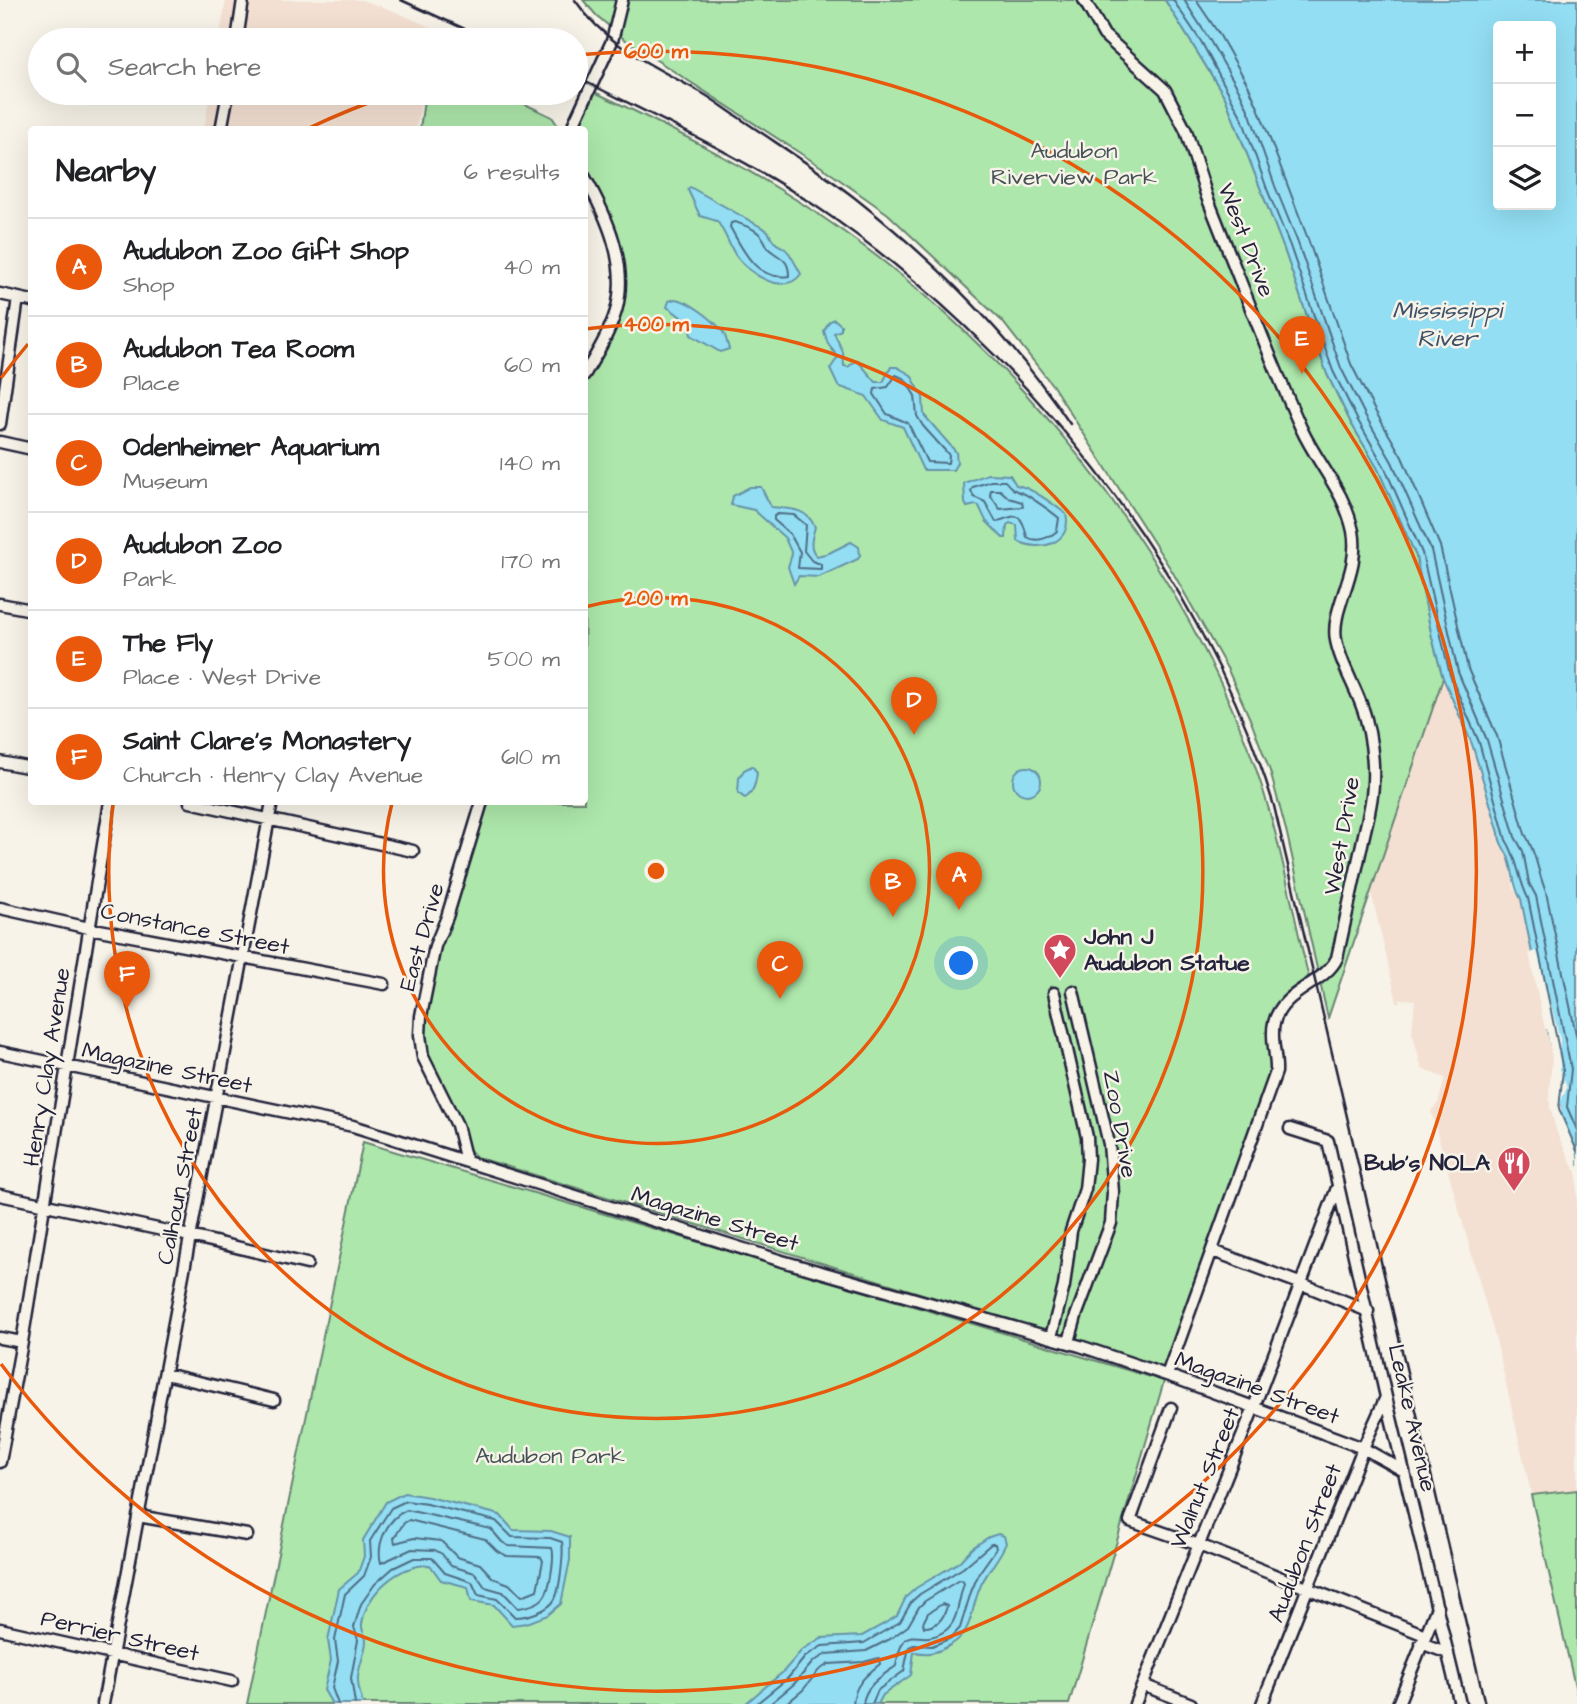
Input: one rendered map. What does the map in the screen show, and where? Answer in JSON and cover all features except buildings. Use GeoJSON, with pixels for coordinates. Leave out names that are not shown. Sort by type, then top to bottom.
{"type":"FeatureCollection","features":[{"type":"Feature","properties":{"kind":"street"},"geometry":{"type":"LineString","coordinates":[[239,28],[243,0]]}},
{"type":"Feature","properties":{"kind":"street"},"geometry":{"type":"LineString","coordinates":[[588,93],[612,41],[622,0]]}},
{"type":"Feature","properties":{"kind":"street","name":"West Drive"},"geometry":{"type":"LineString","coordinates":[[1084,0],[1104,35],[1165,90],[1177,110],[1198,163],[1207,197],[1302,430],[1342,496],[1353,533],[1354,550],[1352,571],[1335,630],[1340,654],[1365,716],[1373,759],[1373,785],[1336,958],[1328,972],[1284,1004],[1274,1022],[1276,1072],[1167,1376]]}},
{"type":"Feature","properties":{"kind":"street"},"geometry":{"type":"LineString","coordinates":[[222,126],[226,105]]}},
{"type":"Feature","properties":{"kind":"street"},"geometry":{"type":"LineString","coordinates":[[574,126],[582,105]]}},
{"type":"Feature","properties":{"kind":"street"},"geometry":{"type":"LineString","coordinates":[[588,184],[608,223],[620,277],[615,312],[601,346],[588,368]]}},
{"type":"Feature","properties":{"kind":"street"},"geometry":{"type":"LineString","coordinates":[[0,294],[28,300]]}},
{"type":"Feature","properties":{"kind":"street"},"geometry":{"type":"LineString","coordinates":[[0,424],[18,298]]}},
{"type":"Feature","properties":{"kind":"street"},"geometry":{"type":"LineString","coordinates":[[0,442],[28,448]]}},
{"type":"Feature","properties":{"kind":"street"},"geometry":{"type":"LineString","coordinates":[[0,604],[28,609]]}},
{"type":"Feature","properties":{"kind":"street"},"geometry":{"type":"LineString","coordinates":[[0,762],[28,767]]}},
{"type":"Feature","properties":{"kind":"street","name":"Henry Clay Avenue"},"geometry":{"type":"LineString","coordinates":[[0,1462],[110,805]]}},
{"type":"Feature","properties":{"kind":"street"},"geometry":{"type":"LineString","coordinates":[[204,805],[413,851]]}},
{"type":"Feature","properties":{"kind":"street","name":"Calhoun Street"},"geometry":{"type":"LineString","coordinates":[[103,1704],[271,805]]}},
{"type":"Feature","properties":{"kind":"street","name":"East Drive"},"geometry":{"type":"LineString","coordinates":[[466,1161],[457,1125],[423,1057],[420,1035],[421,1016],[435,946],[447,917],[481,805]]}},
{"type":"Feature","properties":{"kind":"street","name":"Constance Street"},"geometry":{"type":"LineString","coordinates":[[0,908],[89,928],[384,984]]}},
{"type":"Feature","properties":{"kind":"street","name":"Zoo Drive"},"geometry":{"type":"LineString","coordinates":[[1069,1342],[1111,1223],[1113,1192],[1109,1144],[1073,991]]}},
{"type":"Feature","properties":{"kind":"street","name":"Zoo Drive"},"geometry":{"type":"LineString","coordinates":[[1051,1337],[1064,1286],[1071,1231],[1085,1189],[1088,1159],[1087,1137],[1054,993]]}},
{"type":"Feature","properties":{"kind":"street","name":"Magazine Street"},"geometry":{"type":"LineString","coordinates":[[0,1052],[353,1126],[782,1261],[1069,1342],[1363,1448],[1404,1471]]}},
{"type":"Feature","properties":{"kind":"street","name":"Leake Avenue"},"geometry":{"type":"LineString","coordinates":[[1290,1129],[1328,1141],[1385,1397],[1460,1704]]}},
{"type":"Feature","properties":{"kind":"street","name":"Walnut Street"},"geometry":{"type":"LineString","coordinates":[[1135,1704],[1338,1188]]}},
{"type":"Feature","properties":{"kind":"street"},"geometry":{"type":"LineString","coordinates":[[0,1195],[307,1264]]}},
{"type":"Feature","properties":{"kind":"street"},"geometry":{"type":"LineString","coordinates":[[1213,1251],[1368,1311]]}},
{"type":"Feature","properties":{"kind":"street"},"geometry":{"type":"LineString","coordinates":[[0,1338],[22,1342]]}},
{"type":"Feature","properties":{"kind":"street"},"geometry":{"type":"LineString","coordinates":[[165,1374],[274,1400]]}},
{"type":"Feature","properties":{"kind":"street","name":"Audubon Street"},"geometry":{"type":"LineString","coordinates":[[1262,1704],[1385,1397]]}},
{"type":"Feature","properties":{"kind":"street"},"geometry":{"type":"LineString","coordinates":[[1171,1408],[1130,1521],[1199,1545],[1308,1589],[1423,1639],[1448,1653]]}},
{"type":"Feature","properties":{"kind":"street"},"geometry":{"type":"LineString","coordinates":[[138,1516],[247,1535]]}},
{"type":"Feature","properties":{"kind":"street"},"geometry":{"type":"LineString","coordinates":[[1398,1704],[1437,1607]]}},
{"type":"Feature","properties":{"kind":"street","name":"Perrier Street"},"geometry":{"type":"LineString","coordinates":[[0,1629],[232,1681]]}},
{"type":"Feature","properties":{"kind":"street"},"geometry":{"type":"LineString","coordinates":[[1143,1685],[1191,1704]]}},
{"type":"Feature","properties":{"kind":"shaded area"},"geometry":{"type":"Polygon","coordinates":[[[226,0],[361,0],[432,28],[221,28],[226,0]]]}},
{"type":"Feature","properties":{"kind":"shaded area"},"geometry":{"type":"Polygon","coordinates":[[[208,105],[421,105],[417,126],[205,126],[208,105]]]}},
{"type":"Feature","properties":{"kind":"shaded area"},"geometry":{"type":"Polygon","coordinates":[[[1443,678],[1472,744],[1499,833],[1499,843],[1508,856],[1514,889],[1521,899],[1577,1167],[1577,1695],[1497,1344],[1431,1111],[1438,1103],[1445,1078],[1422,1069],[1412,1032],[1415,1000],[1400,999],[1400,1002],[1397,1002],[1371,892],[1443,678]]]}},
{"type":"Feature","properties":{"kind":"green space","name":"Audubon Riverview Park"},"geometry":{"type":"Polygon","coordinates":[[[583,0],[1165,0],[1225,97],[1284,249],[1327,374],[1378,469],[1416,556],[1443,678],[1328,1018],[1287,834],[1270,771],[1250,719],[1228,670],[1172,571],[1053,386],[1002,321],[888,214],[823,168],[624,39],[583,0]]]}},
{"type":"Feature","properties":{"kind":"green space"},"geometry":{"type":"Polygon","coordinates":[[[590,90],[654,121],[778,188],[837,227],[903,277],[966,333],[1025,394],[1081,459],[1132,528],[1177,600],[1216,674],[1249,750],[1268,807],[1310,983],[1274,1022],[1276,1072],[1241,1172],[1164,1368],[476,1157],[462,1141],[437,1089],[420,1035],[435,946],[482,805],[588,805],[588,369],[610,325],[619,294],[618,258],[588,183],[588,126],[575,126],[584,105],[588,105],[590,90]]]}},
{"type":"Feature","properties":{"kind":"green space"},"geometry":{"type":"Polygon","coordinates":[[[423,105],[527,105],[552,117],[558,126],[420,126],[423,105]]]}},
{"type":"Feature","properties":{"kind":"green space","name":"Audubon Park"},"geometry":{"type":"Polygon","coordinates":[[[363,1142],[1164,1381],[1069,1704],[247,1704],[363,1142]]]}},
{"type":"Feature","properties":{"kind":"green space"},"geometry":{"type":"Polygon","coordinates":[[[1577,1490],[1577,1695],[1531,1495],[1577,1490]]]}},
{"type":"Feature","properties":{"kind":"water","name":"Mississippi River"},"geometry":{"type":"Polygon","coordinates":[[[1165,0],[1577,0],[1577,1167],[1565,1143],[1556,1071],[1521,899],[1509,860],[1500,842],[1472,744],[1443,678],[1416,556],[1378,469],[1327,374],[1284,249],[1225,97],[1165,0]]]}},
{"type":"Feature","properties":{"kind":"water"},"geometry":{"type":"Polygon","coordinates":[[[690,187],[768,231],[774,241],[789,253],[801,274],[794,281],[776,283],[749,270],[736,256],[717,221],[700,216],[688,190],[690,187]]]}},
{"type":"Feature","properties":{"kind":"water"},"geometry":{"type":"Polygon","coordinates":[[[675,299],[694,307],[714,322],[724,334],[729,349],[720,352],[691,335],[679,315],[667,307],[669,301],[675,299]]]}},
{"type":"Feature","properties":{"kind":"water"},"geometry":{"type":"Polygon","coordinates":[[[834,319],[841,325],[841,330],[834,333],[843,352],[844,366],[848,367],[857,360],[876,382],[883,382],[891,367],[897,367],[911,375],[923,397],[924,415],[956,452],[957,463],[953,470],[923,470],[903,427],[883,420],[866,396],[838,386],[830,369],[838,357],[828,344],[824,331],[834,319]]]}},
{"type":"Feature","properties":{"kind":"water"},"geometry":{"type":"Polygon","coordinates":[[[988,474],[1010,475],[1016,485],[1035,492],[1066,514],[1065,532],[1053,543],[1036,546],[1018,541],[1017,525],[1010,523],[1007,525],[1006,538],[1003,538],[986,521],[979,506],[967,507],[965,503],[964,483],[988,474]]]}},
{"type":"Feature","properties":{"kind":"water"},"geometry":{"type":"Polygon","coordinates":[[[750,487],[761,487],[771,507],[796,510],[811,520],[815,527],[812,546],[817,556],[851,542],[859,547],[858,559],[819,577],[799,576],[794,584],[788,567],[792,554],[785,538],[754,510],[731,505],[733,496],[750,487]]]}},
{"type":"Feature","properties":{"kind":"water"},"geometry":{"type":"Polygon","coordinates":[[[752,766],[757,772],[756,780],[745,798],[738,793],[739,778],[744,770],[752,766]]]}},
{"type":"Feature","properties":{"kind":"water"},"geometry":{"type":"Polygon","coordinates":[[[1027,767],[1037,771],[1041,781],[1037,791],[1027,795],[1017,791],[1013,781],[1017,771],[1027,767]]]}},
{"type":"Feature","properties":{"kind":"water"},"geometry":{"type":"Polygon","coordinates":[[[404,1493],[500,1515],[513,1530],[551,1531],[570,1537],[570,1560],[561,1604],[548,1615],[512,1625],[494,1605],[471,1601],[468,1587],[441,1580],[430,1565],[407,1570],[386,1582],[377,1591],[365,1612],[362,1626],[366,1645],[358,1680],[363,1704],[332,1704],[324,1690],[331,1660],[328,1640],[339,1589],[358,1573],[364,1556],[363,1540],[386,1502],[404,1493]]]}},
{"type":"Feature","properties":{"kind":"water"},"geometry":{"type":"Polygon","coordinates":[[[998,1534],[1004,1536],[1006,1543],[981,1585],[970,1621],[962,1636],[937,1651],[914,1652],[911,1675],[883,1695],[878,1704],[745,1704],[783,1672],[802,1650],[821,1638],[862,1636],[882,1625],[897,1616],[906,1597],[916,1588],[959,1562],[972,1548],[998,1534]]]}},
{"type":"Feature","properties":{"kind":"pier"},"geometry":{"type":"Polygon","coordinates":[[[1537,951],[1560,1039],[1560,1069],[1567,1088],[1561,1101],[1562,1116],[1574,1141],[1577,1171],[1557,1133],[1550,1107],[1552,1060],[1529,953],[1537,951]]]}},
{"type":"Feature","properties":{"kind":"railway"},"geometry":{"type":"LineString","coordinates":[[401,0],[463,28]]}},
{"type":"Feature","properties":{"kind":"railway"},"geometry":{"type":"LineString","coordinates":[[575,0],[602,31],[632,54],[712,99],[827,177],[915,248],[998,331],[1070,424]]}},
{"type":"Feature","properties":{"kind":"railway"},"geometry":{"type":"LineString","coordinates":[[588,83],[699,138],[788,188],[892,262],[964,325],[1032,395],[1095,470],[1152,549],[1201,633],[1242,718],[1274,806],[1485,1704]]}},
{"type":"Feature","properties":{"kind":"place","name":"The Fly"},"geometry":{"type":"Point","coordinates":[1302,374]}},
{"type":"Feature","properties":{"kind":"place","name":"Audubon Zoo"},"geometry":{"type":"Point","coordinates":[914,735]}},
{"type":"Feature","properties":{"kind":"place","name":"Audubon Zoo Gift Shop"},"geometry":{"type":"Point","coordinates":[959,910]}},
{"type":"Feature","properties":{"kind":"place","name":"Audubon Tea Room"},"geometry":{"type":"Point","coordinates":[893,917]}},
{"type":"Feature","properties":{"kind":"place","name":"John J Audubon Statue"},"geometry":{"type":"Point","coordinates":[1060,980]}},
{"type":"Feature","properties":{"kind":"place","name":"Odenheimer Aquarium"},"geometry":{"type":"Point","coordinates":[780,999]}},
{"type":"Feature","properties":{"kind":"place","name":"Saint Clare's Monastery"},"geometry":{"type":"Point","coordinates":[127,1009]}},
{"type":"Feature","properties":{"kind":"place","name":"Bub's NOLA"},"geometry":{"type":"Point","coordinates":[1514,1193]}}]}
